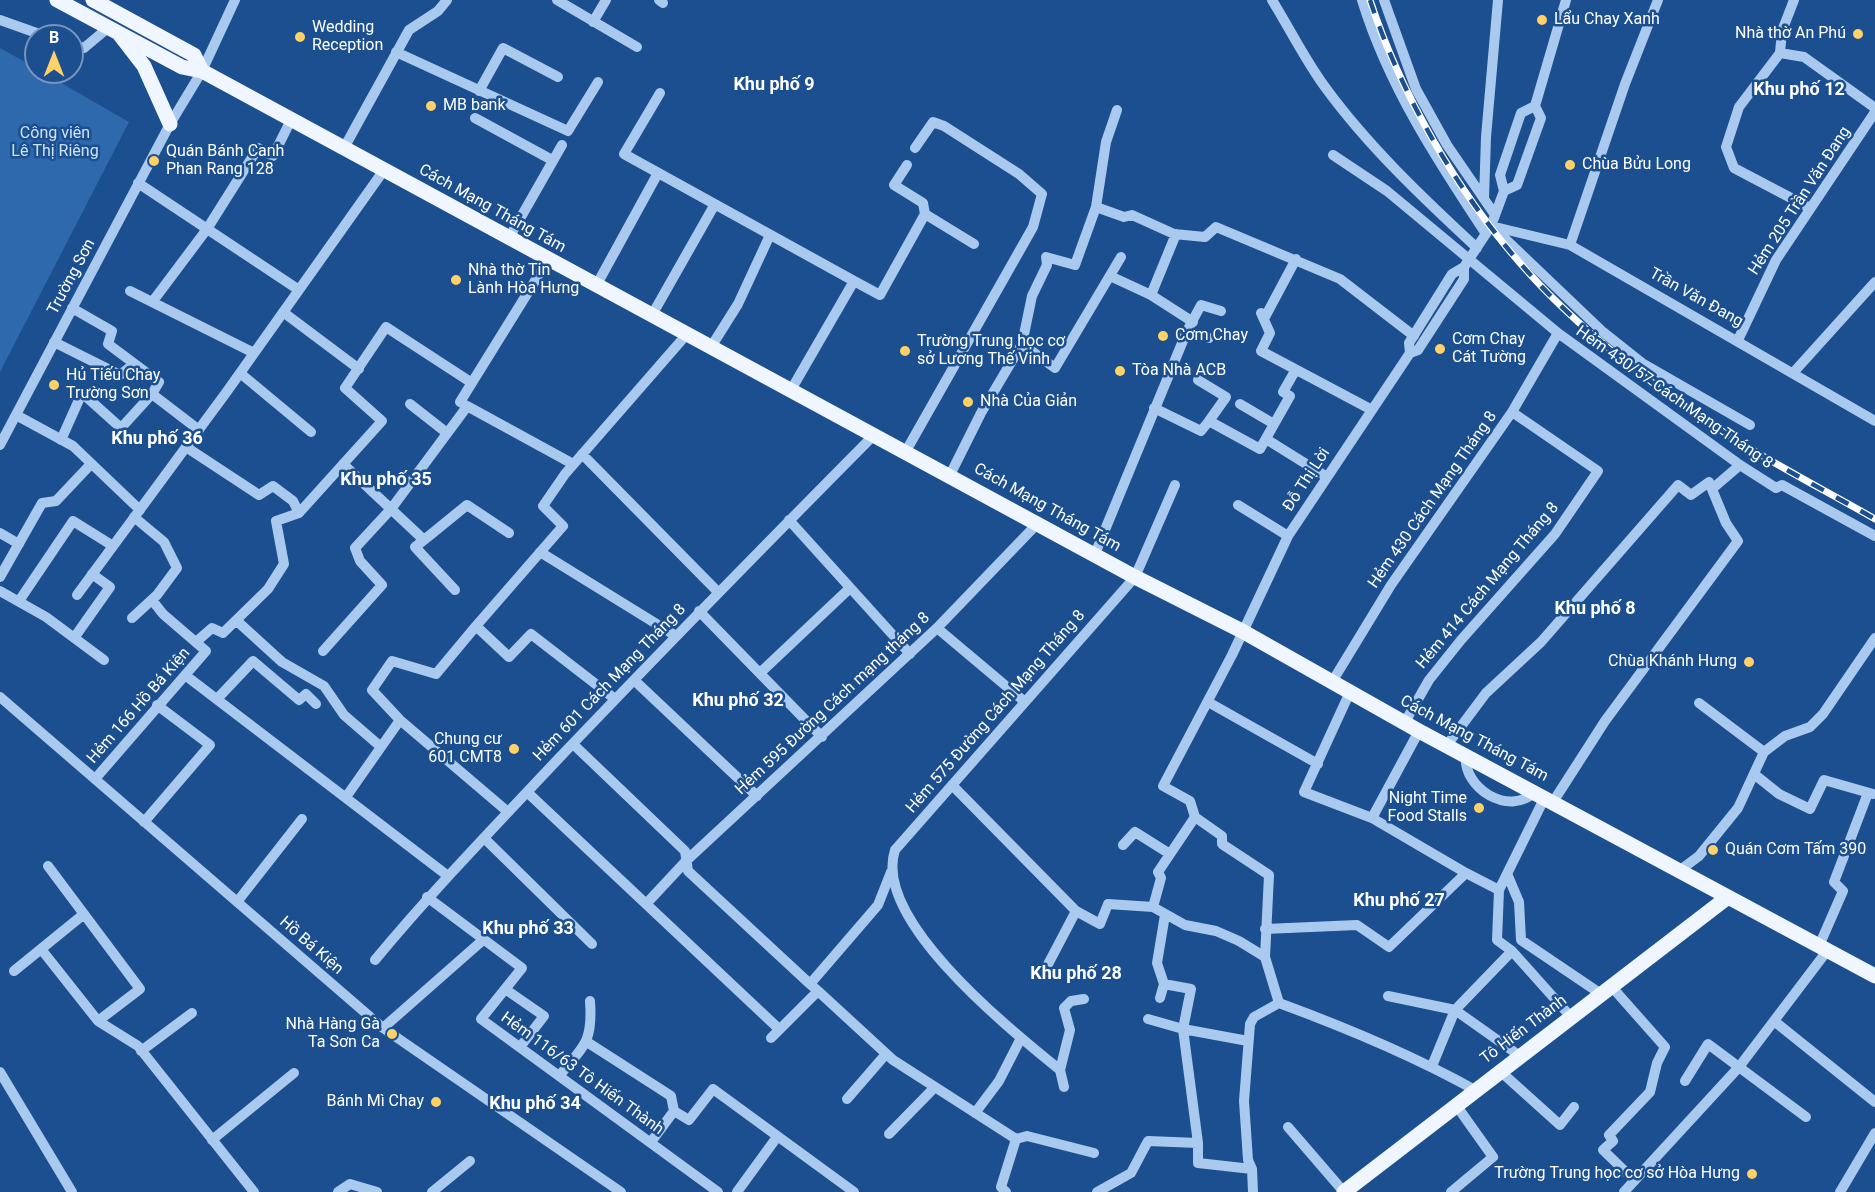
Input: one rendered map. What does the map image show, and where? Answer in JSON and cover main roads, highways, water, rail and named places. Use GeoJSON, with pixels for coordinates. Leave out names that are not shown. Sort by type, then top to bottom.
{"type":"FeatureCollection","features":[{"type":"Feature","properties":{"kind":"main road","name":"Cách Mạng Tháng Tám"},"geometry":{"type":"LineString","coordinates":[[57,0],[182,67],[202,71],[1135,577],[1242,631],[1419,730],[1875,976]]}},
{"type":"Feature","properties":{"kind":"main road","name":"Cách Mạng Tháng Tám"},"geometry":{"type":"LineString","coordinates":[[93,0],[194,55],[202,71]]}},
{"type":"Feature","properties":{"kind":"main road"},"geometry":{"type":"LineString","coordinates":[[112,29],[144,66],[170,124]]}},
{"type":"Feature","properties":{"kind":"main road","name":"Tô Hiến Thành"},"geometry":{"type":"LineString","coordinates":[[1344,1192],[1728,897]]}},
{"type":"Feature","properties":{"kind":"railway"},"geometry":{"type":"LineString","coordinates":[[1370,0],[1397,70],[1432,139],[1496,235],[1542,288],[1620,358],[1705,420],[1750,449],[1875,519]]}},
{"type":"Feature","properties":{"kind":"place","name":"Lẩu Chay Xanh"},"geometry":{"type":"Point","coordinates":[1542,20]}},
{"type":"Feature","properties":{"kind":"place","name":"Nhà thờ An Phú"},"geometry":{"type":"Point","coordinates":[1858,34]}},
{"type":"Feature","properties":{"kind":"place","name":"Wedding Reception"},"geometry":{"type":"Point","coordinates":[300,37]}},
{"type":"Feature","properties":{"kind":"place","name":"MB bank"},"geometry":{"type":"Point","coordinates":[431,106]}},
{"type":"Feature","properties":{"kind":"place","name":"Quán Bánh Canh Phan Rang 128"},"geometry":{"type":"Point","coordinates":[154,161]}},
{"type":"Feature","properties":{"kind":"place","name":"Chùa Bửu Long"},"geometry":{"type":"Point","coordinates":[1570,165]}},
{"type":"Feature","properties":{"kind":"place","name":"Nhà thờ Tin Lành Hòa Hưng"},"geometry":{"type":"Point","coordinates":[456,280]}},
{"type":"Feature","properties":{"kind":"place","name":"Cơm Chay"},"geometry":{"type":"Point","coordinates":[1163,336]}},
{"type":"Feature","properties":{"kind":"place","name":"Cơm Chay Cát Tường"},"geometry":{"type":"Point","coordinates":[1440,349]}},
{"type":"Feature","properties":{"kind":"place","name":"Trường Trung học cơ sở Lương Thế Vinh"},"geometry":{"type":"Point","coordinates":[905,351]}},
{"type":"Feature","properties":{"kind":"place","name":"Tòa Nhà ACB"},"geometry":{"type":"Point","coordinates":[1120,371]}},
{"type":"Feature","properties":{"kind":"place","name":"Hủ Tiếu Chay Trường Sơn"},"geometry":{"type":"Point","coordinates":[54,385]}},
{"type":"Feature","properties":{"kind":"place","name":"Nhà Của Giản"},"geometry":{"type":"Point","coordinates":[968,402]}},
{"type":"Feature","properties":{"kind":"place","name":"Chùa Khánh Hưng"},"geometry":{"type":"Point","coordinates":[1749,662]}},
{"type":"Feature","properties":{"kind":"place","name":"Chung cư 601 CMT8"},"geometry":{"type":"Point","coordinates":[514,749]}},
{"type":"Feature","properties":{"kind":"place","name":"Night Time Food Stalls"},"geometry":{"type":"Point","coordinates":[1479,808]}},
{"type":"Feature","properties":{"kind":"place","name":"Quán Cơm Tấm 390"},"geometry":{"type":"Point","coordinates":[1713,850]}},
{"type":"Feature","properties":{"kind":"place","name":"Nhà Hàng Gà Ta Sơn Ca"},"geometry":{"type":"Point","coordinates":[392,1034]}},
{"type":"Feature","properties":{"kind":"place","name":"Bánh Mì Chay"},"geometry":{"type":"Point","coordinates":[436,1102]}},
{"type":"Feature","properties":{"kind":"place","name":"Trường Trung học cơ sở Hòa Hưng"},"geometry":{"type":"Point","coordinates":[1752,1174]}},
{"type":"Feature","properties":{"kind":"district","name":"Khu phố 9"},"geometry":{"type":"Point","coordinates":[774,85]}},
{"type":"Feature","properties":{"kind":"district","name":"Khu phố 12"},"geometry":{"type":"Point","coordinates":[1799,90]}},
{"type":"Feature","properties":{"kind":"district","name":"Khu phố 36"},"geometry":{"type":"Point","coordinates":[157,439]}},
{"type":"Feature","properties":{"kind":"district","name":"Khu phố 35"},"geometry":{"type":"Point","coordinates":[386,480]}},
{"type":"Feature","properties":{"kind":"district","name":"Khu phố 8"},"geometry":{"type":"Point","coordinates":[1595,609]}},
{"type":"Feature","properties":{"kind":"district","name":"Khu phố 32"},"geometry":{"type":"Point","coordinates":[738,701]}},
{"type":"Feature","properties":{"kind":"district","name":"Khu phố 27"},"geometry":{"type":"Point","coordinates":[1399,901]}},
{"type":"Feature","properties":{"kind":"district","name":"Khu phố 33"},"geometry":{"type":"Point","coordinates":[528,929]}},
{"type":"Feature","properties":{"kind":"district","name":"Khu phố 28"},"geometry":{"type":"Point","coordinates":[1076,974]}},
{"type":"Feature","properties":{"kind":"district","name":"Khu phố 34"},"geometry":{"type":"Point","coordinates":[535,1104]}},
{"type":"Feature","properties":{"kind":"park label","name":"Công viên Lê Thị Riêng"},"geometry":{"type":"Point","coordinates":[55,143]}}]}
